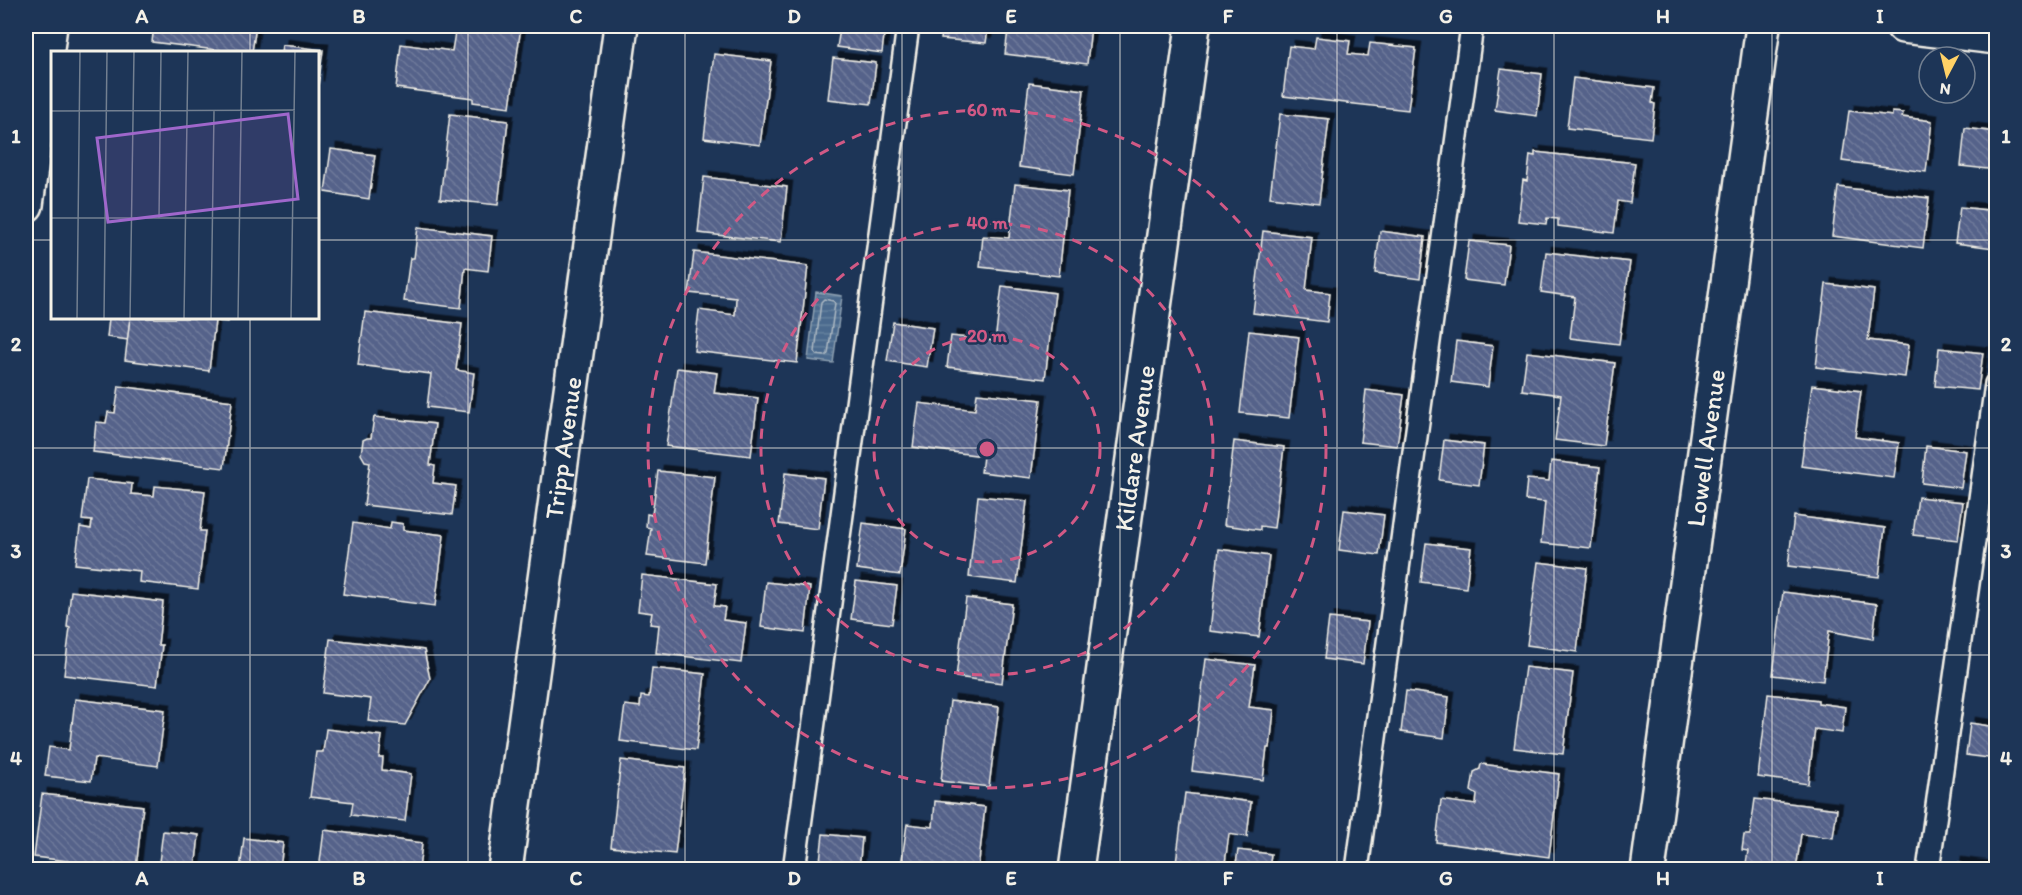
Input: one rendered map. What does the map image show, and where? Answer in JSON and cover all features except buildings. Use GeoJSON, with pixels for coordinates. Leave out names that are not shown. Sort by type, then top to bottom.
{"type":"FeatureCollection","features":[{"type":"Feature","properties":{"kind":"street"},"geometry":{"type":"LineString","coordinates":[[26,205],[50,26]]}},
{"type":"Feature","properties":{"kind":"street","name":"Tripp Avenue"},"geometry":{"type":"LineString","coordinates":[[506,870],[621,26]]}},
{"type":"Feature","properties":{"kind":"street","name":"Kildare Avenue"},"geometry":{"type":"LineString","coordinates":[[1076,870],[1193,26]]}},
{"type":"Feature","properties":{"kind":"street","name":"Lowell Avenue"},"geometry":{"type":"LineString","coordinates":[[1648,870],[1763,26]]}},
{"type":"Feature","properties":{"kind":"street"},"geometry":{"type":"LineString","coordinates":[[1903,26],[1996,37]]}},
{"type":"Feature","properties":{"kind":"lane"},"geometry":{"type":"LineString","coordinates":[[794,870],[908,26]]}},
{"type":"Feature","properties":{"kind":"lane"},"geometry":{"type":"LineString","coordinates":[[1357,870],[1472,26]]}},
{"type":"Feature","properties":{"kind":"lane"},"geometry":{"type":"LineString","coordinates":[[1928,870],[1996,384]]}},
{"type":"Feature","properties":{"kind":"water"},"geometry":{"type":"Polygon","coordinates":[[[816,292],[842,296],[833,363],[808,360],[816,292]]]}}]}
